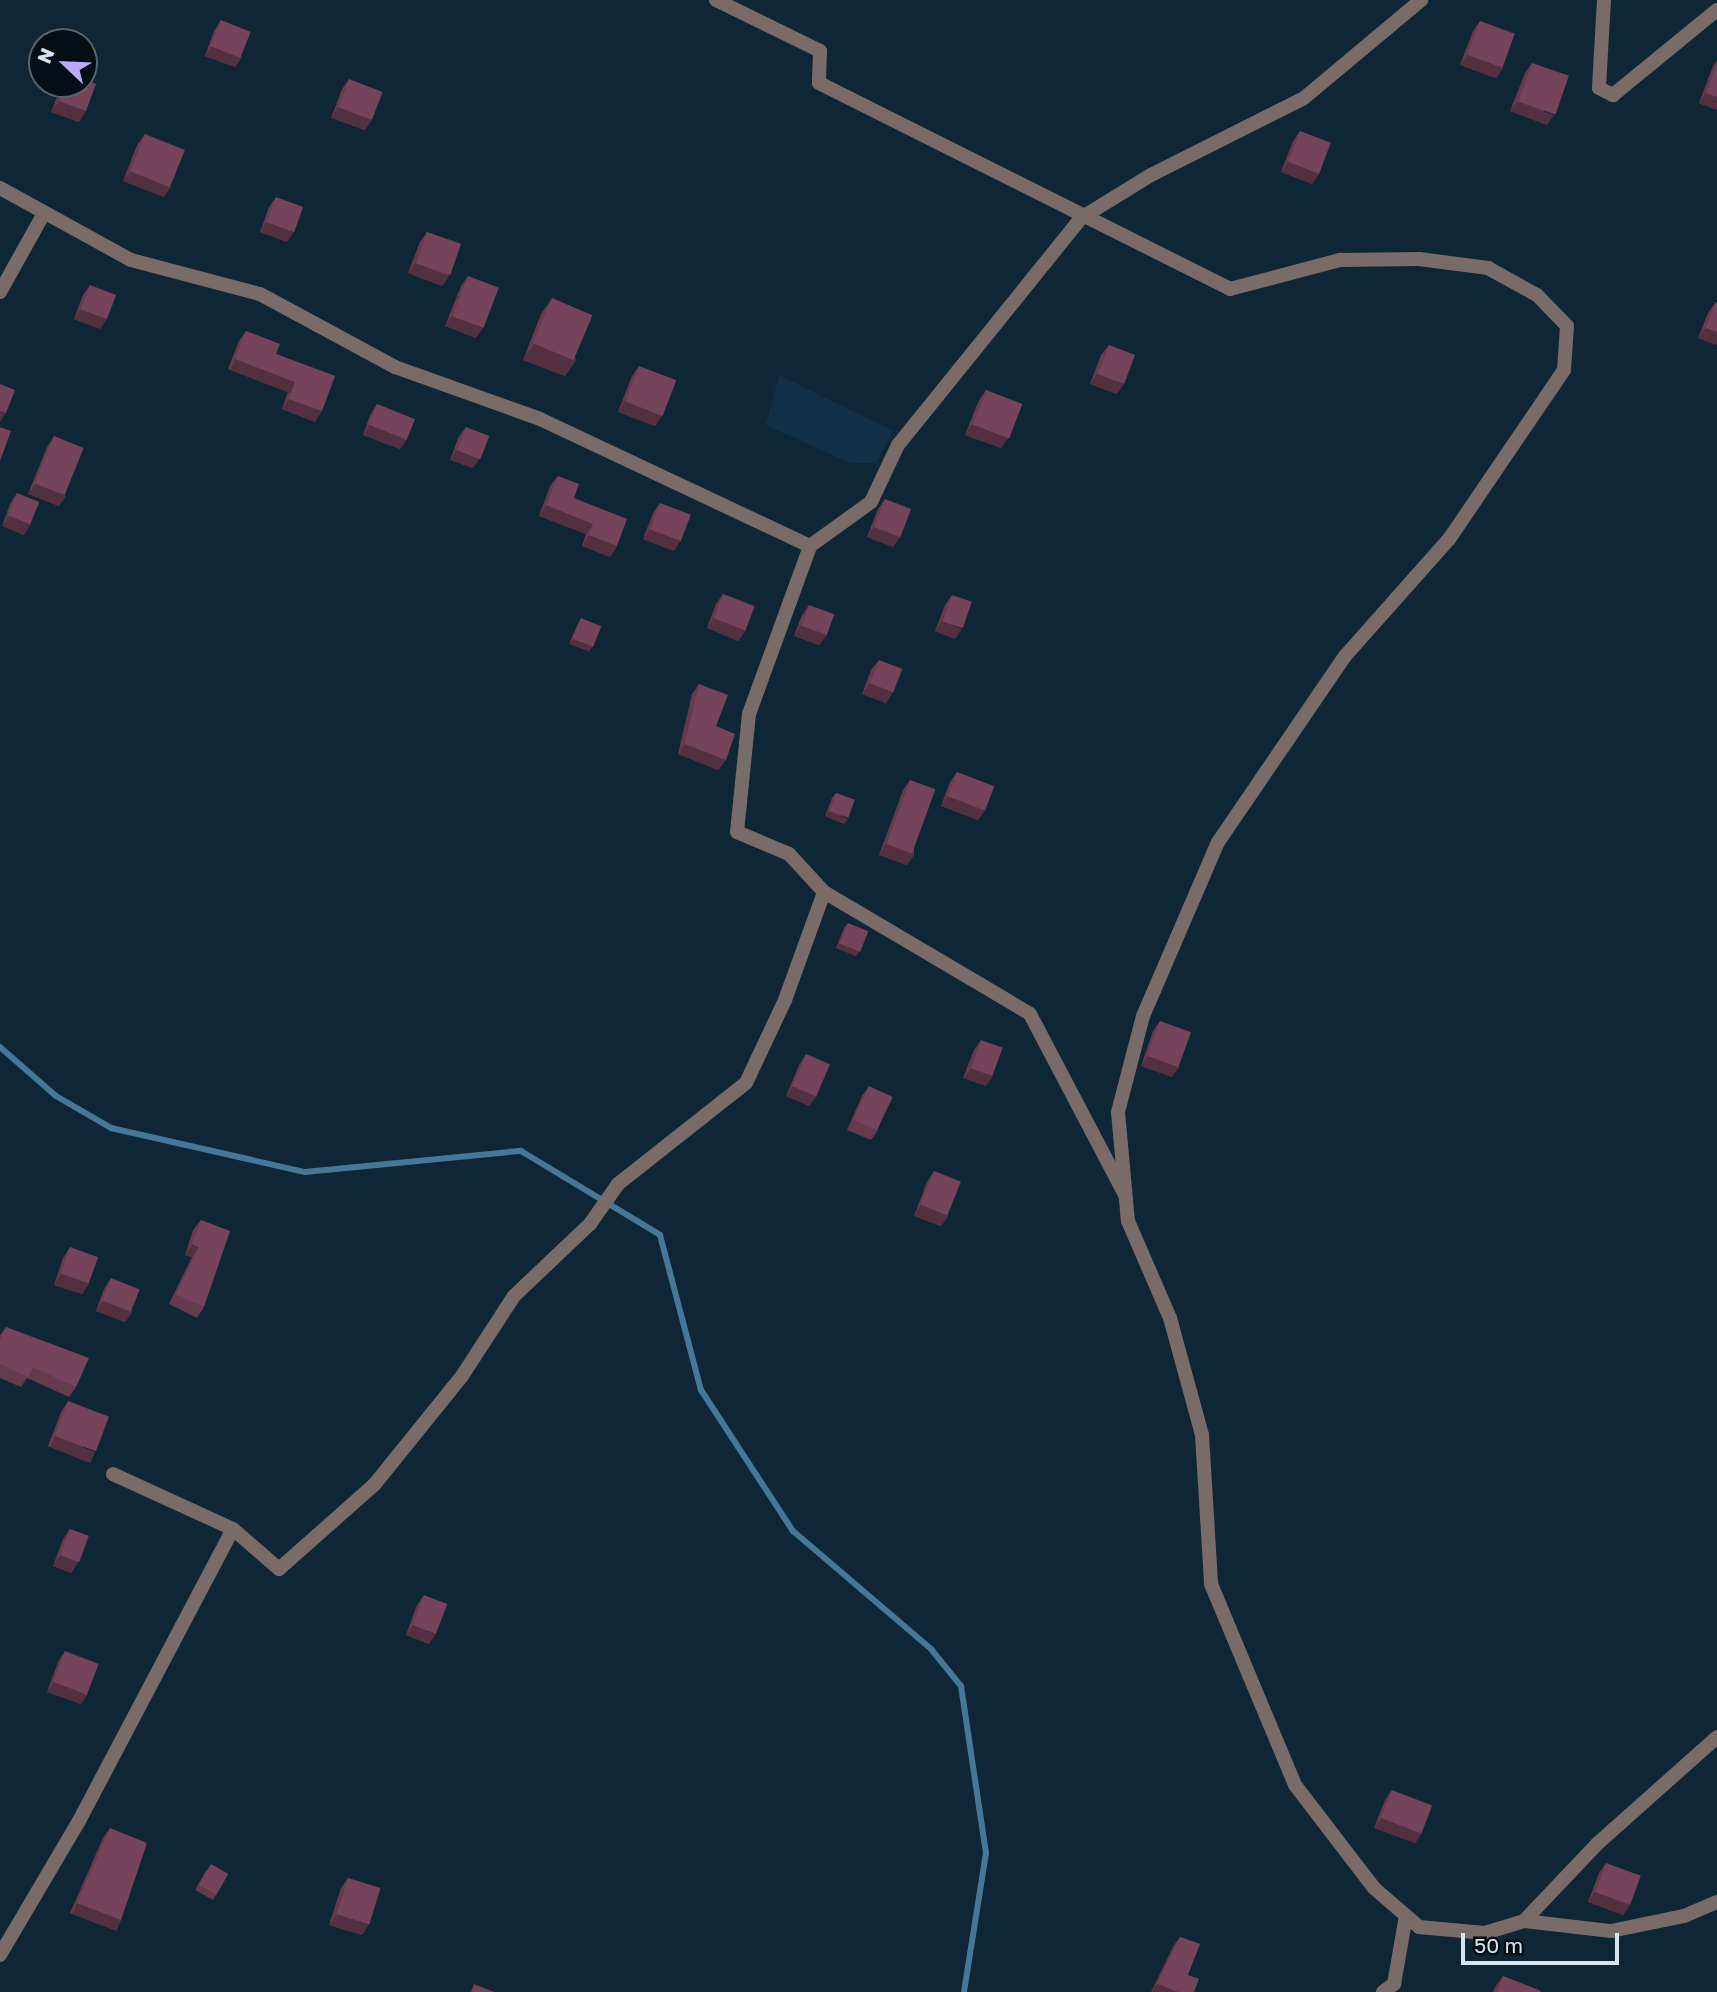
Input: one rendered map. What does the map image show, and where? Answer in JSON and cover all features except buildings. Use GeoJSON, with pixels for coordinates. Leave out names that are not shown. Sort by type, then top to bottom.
{"type":"FeatureCollection","features":[{"type":"Feature","properties":{"kind":"street"},"geometry":{"type":"LineString","coordinates":[[716,0],[820,51],[820,83],[1081,218],[1230,289],[1340,260],[1419,259],[1488,268],[1537,295],[1567,326],[1564,370],[1449,540],[1345,656],[1217,842],[1122,1082],[1118,1112],[1128,1221],[1170,1318],[1202,1435],[1211,1584],[1296,1785],[1374,1888],[1419,1927],[1485,1933],[1524,1921],[1611,1931],[1684,1916],[1717,1902]]}},
{"type":"Feature","properties":{"kind":"street"},"geometry":{"type":"LineString","coordinates":[[1127,1198],[1030,1014],[824,892],[789,854],[737,832],[749,714],[810,546],[871,502],[898,445],[1081,218],[1152,175],[1304,98],[1421,0]]}},
{"type":"Feature","properties":{"kind":"street"},"geometry":{"type":"LineString","coordinates":[[1604,0],[1599,88],[1613,95],[1717,10]]}},
{"type":"Feature","properties":{"kind":"street"},"geometry":{"type":"LineString","coordinates":[[0,188],[43,215],[131,260],[260,294],[314,318],[395,367],[540,419],[810,546]]}},
{"type":"Feature","properties":{"kind":"street"},"geometry":{"type":"LineString","coordinates":[[0,292],[43,215]]}},
{"type":"Feature","properties":{"kind":"street"},"geometry":{"type":"LineString","coordinates":[[113,1474],[233,1529],[279,1569],[374,1485],[462,1376],[514,1296],[590,1224],[618,1184],[746,1083],[785,1000],[824,892]]}},
{"type":"Feature","properties":{"kind":"street"},"geometry":{"type":"LineString","coordinates":[[0,1955],[79,1821],[233,1529]]}},
{"type":"Feature","properties":{"kind":"street"},"geometry":{"type":"LineString","coordinates":[[1524,1921],[1597,1844],[1717,1737]]}},
{"type":"Feature","properties":{"kind":"street"},"geometry":{"type":"LineString","coordinates":[[1383,1992],[1394,1984],[1406,1916]]}},
{"type":"Feature","properties":{"kind":"shaded area"},"geometry":{"type":"Polygon","coordinates":[[[779,375],[893,431],[876,463],[850,463],[766,425],[779,375]]]}},
{"type":"Feature","properties":{"kind":"waterway"},"geometry":{"type":"LineString","coordinates":[[0,1047],[56,1096],[111,1128],[305,1172],[521,1151],[660,1235],[701,1390],[793,1531],[931,1649],[961,1686],[986,1853],[964,1992]]}}]}
